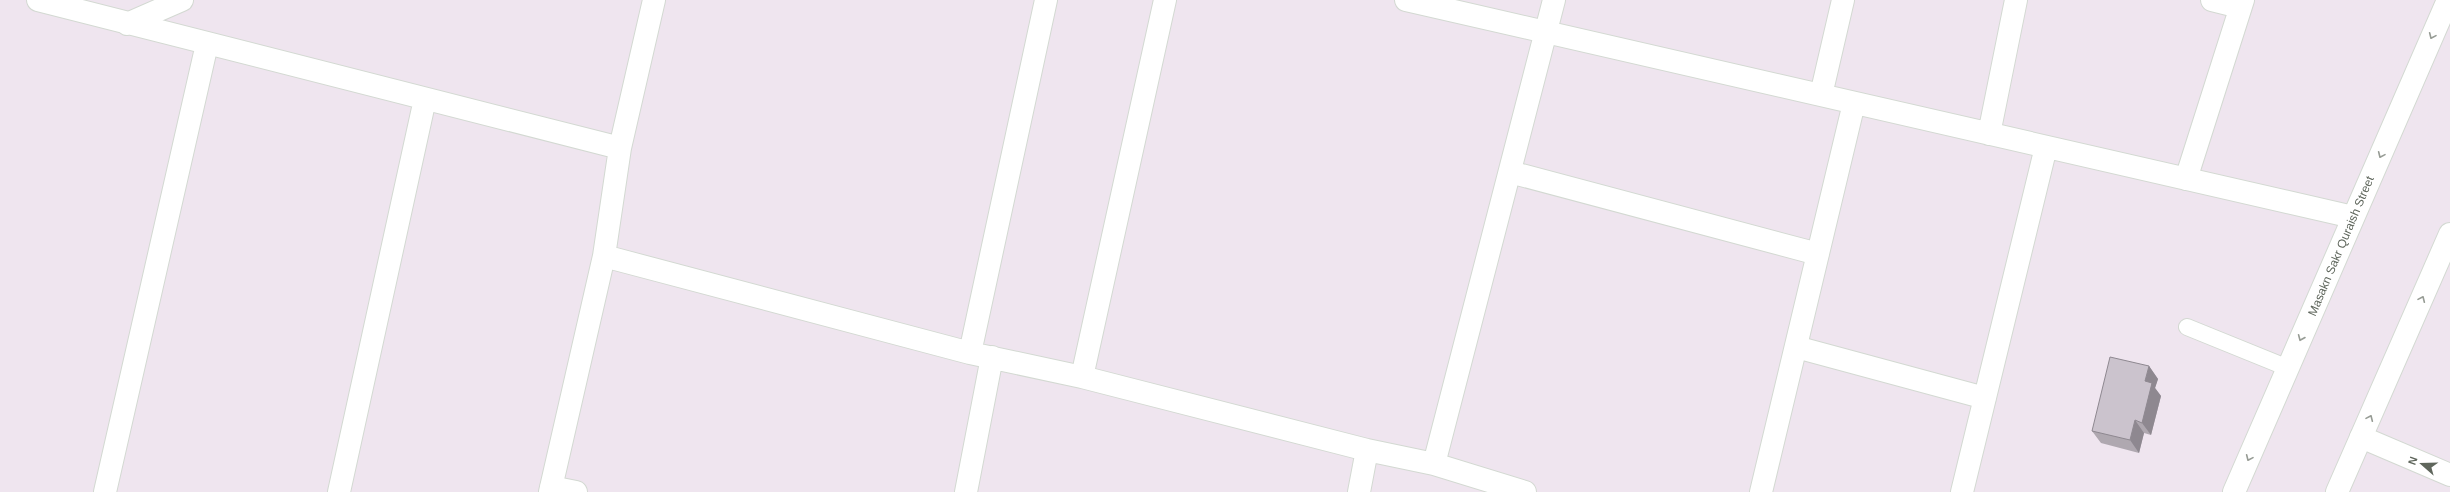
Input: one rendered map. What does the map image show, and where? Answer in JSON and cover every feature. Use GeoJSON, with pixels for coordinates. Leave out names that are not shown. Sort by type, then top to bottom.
{"type":"FeatureCollection","features":[{"type":"Feature","properties":{"kind":"street"},"geometry":{"type":"LineString","coordinates":[[38,0],[620,148]]}},
{"type":"Feature","properties":{"kind":"street"},"geometry":{"type":"LineString","coordinates":[[128,24],[182,0]]}},
{"type":"Feature","properties":{"kind":"street"},"geometry":{"type":"LineString","coordinates":[[576,492],[550,489],[604,256],[620,148],[654,0]]}},
{"type":"Feature","properties":{"kind":"street"},"geometry":{"type":"LineString","coordinates":[[970,353],[1046,0]]}},
{"type":"Feature","properties":{"kind":"street"},"geometry":{"type":"LineString","coordinates":[[1082,377],[1165,0]]}},
{"type":"Feature","properties":{"kind":"street"},"geometry":{"type":"LineString","coordinates":[[1406,0],[2353,217]]}},
{"type":"Feature","properties":{"kind":"street"},"geometry":{"type":"LineString","coordinates":[[1434,464],[1554,0]]}},
{"type":"Feature","properties":{"kind":"street"},"geometry":{"type":"LineString","coordinates":[[1821,95],[1843,0]]}},
{"type":"Feature","properties":{"kind":"street"},"geometry":{"type":"LineString","coordinates":[[1989,134],[2016,0]]}},
{"type":"Feature","properties":{"kind":"street"},"geometry":{"type":"LineString","coordinates":[[2186,179],[2241,3],[2212,0]]}},
{"type":"Feature","properties":{"kind":"street","name":"Masakn Sakr Quraish Street"},"geometry":{"type":"LineString","coordinates":[[2234,492],[2448,0]]}},
{"type":"Feature","properties":{"kind":"street"},"geometry":{"type":"LineString","coordinates":[[105,492],[207,44]]}},
{"type":"Feature","properties":{"kind":"street"},"geometry":{"type":"LineString","coordinates":[[339,492],[425,99]]}},
{"type":"Feature","properties":{"kind":"street"},"geometry":{"type":"LineString","coordinates":[[1761,492],[1854,103]]}},
{"type":"Feature","properties":{"kind":"street"},"geometry":{"type":"LineString","coordinates":[[1962,492],[2046,147]]}},
{"type":"Feature","properties":{"kind":"street"},"geometry":{"type":"LineString","coordinates":[[1510,172],[1818,254]]}},
{"type":"Feature","properties":{"kind":"street"},"geometry":{"type":"LineString","coordinates":[[2337,492],[2450,234]]}},
{"type":"Feature","properties":{"kind":"street"},"geometry":{"type":"LineString","coordinates":[[604,256],[970,353],[1082,377],[1367,450],[1434,464],[1526,492]]}},
{"type":"Feature","properties":{"kind":"street"},"geometry":{"type":"LineString","coordinates":[[1796,347],[1985,398]]}},
{"type":"Feature","properties":{"kind":"street"},"geometry":{"type":"LineString","coordinates":[[966,492],[992,357]]}},
{"type":"Feature","properties":{"kind":"street"},"geometry":{"type":"LineString","coordinates":[[2361,437],[2450,475]]}},
{"type":"Feature","properties":{"kind":"street"},"geometry":{"type":"LineString","coordinates":[[1359,492],[1367,450]]}},
{"type":"Feature","properties":{"kind":"lane"},"geometry":{"type":"LineString","coordinates":[[2187,327],[2288,368]]}},
{"type":"Feature","properties":{"kind":"building"},"geometry":{"type":"Polygon","coordinates":[[[2110,357],[2149,366],[2145,381],[2152,383],[2142,423],[2135,420],[2130,440],[2092,431],[2110,357]]]}}]}
